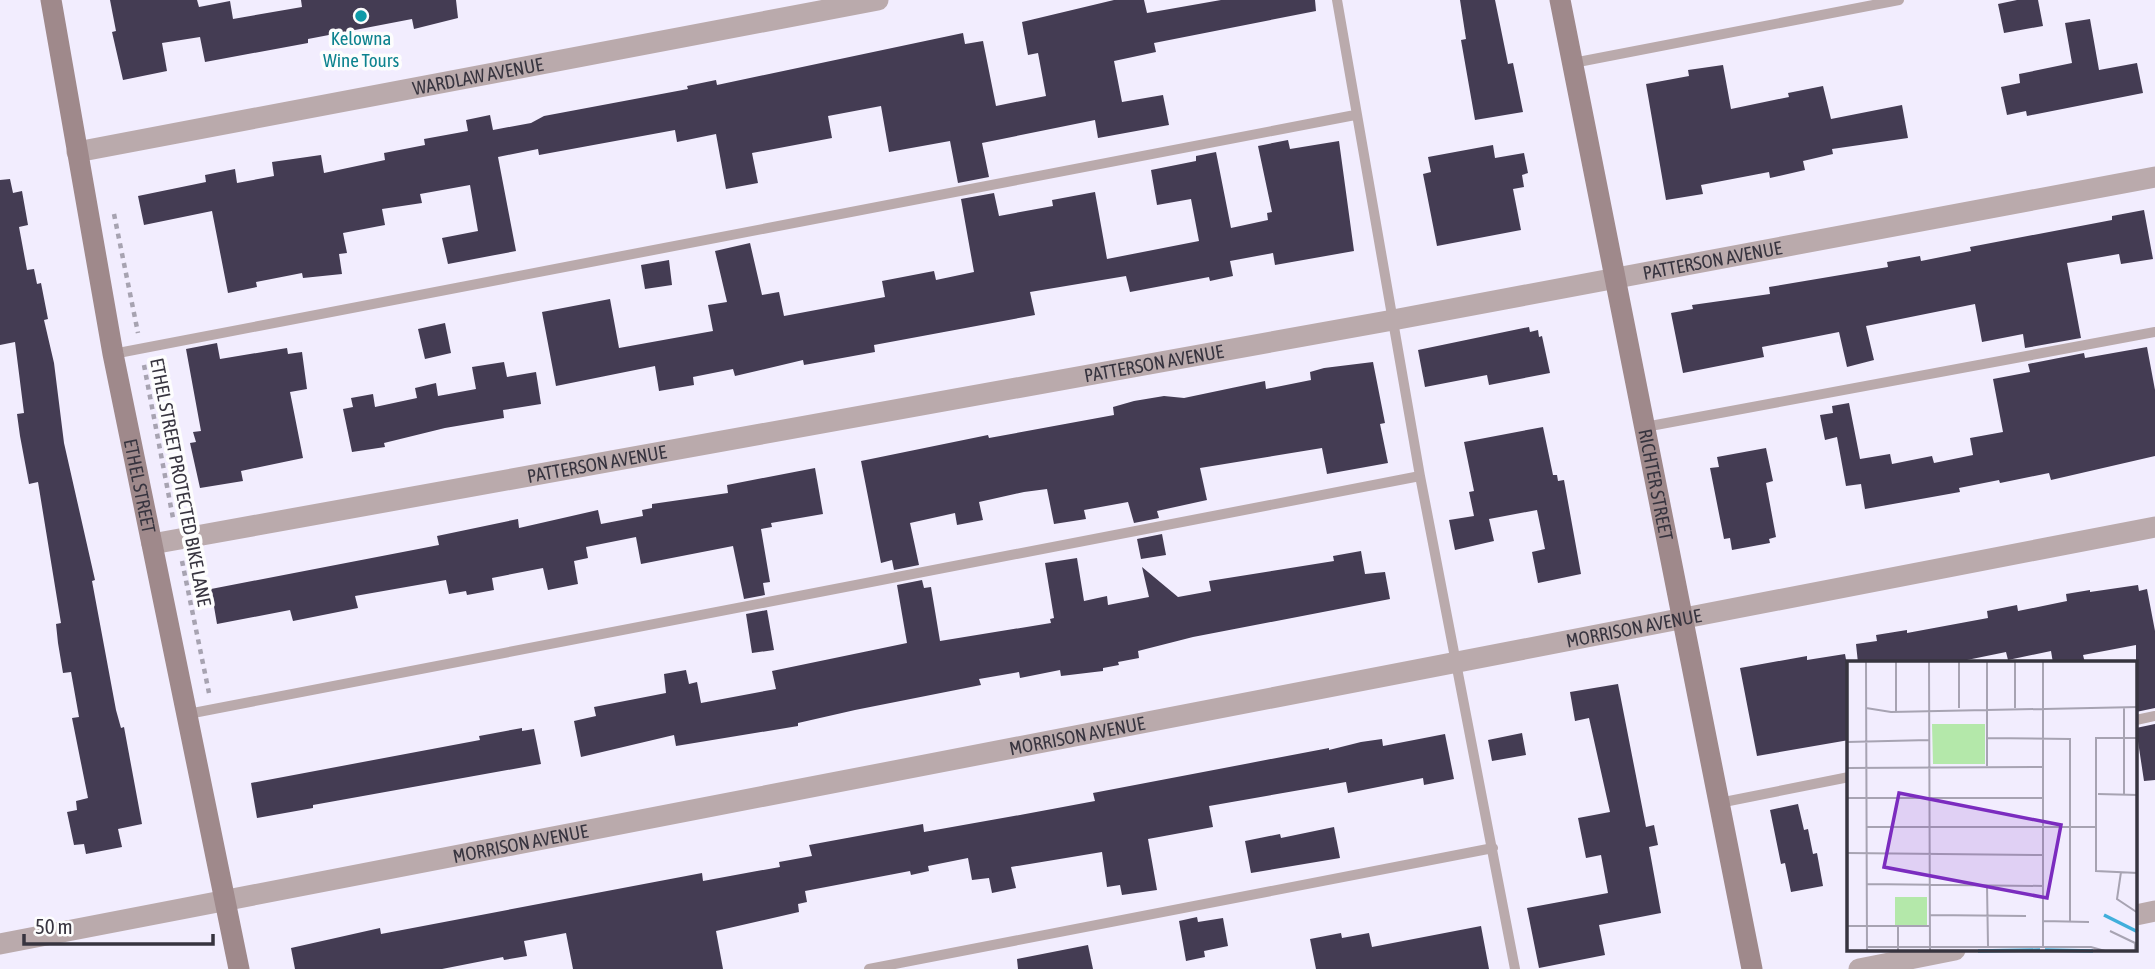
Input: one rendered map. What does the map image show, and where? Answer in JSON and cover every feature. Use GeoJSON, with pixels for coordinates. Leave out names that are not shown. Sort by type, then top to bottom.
{"type":"FeatureCollection","features":[{"type":"Feature","properties":{"kind":"main road","name":"ETHEL STREET"},"geometry":{"type":"LineString","coordinates":[[51,0],[113,354],[239,969]]}},
{"type":"Feature","properties":{"kind":"main road","name":"RICHTER STREET"},"geometry":{"type":"LineString","coordinates":[[1560,0],[1752,969]]}},
{"type":"Feature","properties":{"kind":"street","name":"WARDLAW AVENUE"},"geometry":{"type":"LineString","coordinates":[[77,152],[792,8],[877,0]]}},
{"type":"Feature","properties":{"kind":"street","name":"PATTERSON AVENUE"},"geometry":{"type":"LineString","coordinates":[[152,544],[1393,320],[1615,276],[2155,177]]}},
{"type":"Feature","properties":{"kind":"street","name":"MORRISON AVENUE"},"geometry":{"type":"LineString","coordinates":[[0,944],[2155,527]]}},
{"type":"Feature","properties":{"kind":"street"},"geometry":{"type":"LineString","coordinates":[[1859,969],[1942,957]]}},
{"type":"Feature","properties":{"kind":"lane"},"geometry":{"type":"LineString","coordinates":[[1337,0],[1420,476],[1516,969]]}},
{"type":"Feature","properties":{"kind":"lane"},"geometry":{"type":"LineString","coordinates":[[1573,63],[1899,0]]}},
{"type":"Feature","properties":{"kind":"lane"},"geometry":{"type":"LineString","coordinates":[[113,354],[1355,115]]}},
{"type":"Feature","properties":{"kind":"lane"},"geometry":{"type":"LineString","coordinates":[[1645,427],[2155,332]]}},
{"type":"Feature","properties":{"kind":"lane"},"geometry":{"type":"LineString","coordinates":[[188,714],[1420,476]]}},
{"type":"Feature","properties":{"kind":"lane"},"geometry":{"type":"LineString","coordinates":[[1719,803],[1847,777]]}},
{"type":"Feature","properties":{"kind":"lane"},"geometry":{"type":"LineString","coordinates":[[869,969],[1493,848]]}},
{"type":"Feature","properties":{"kind":"path","name":"ETHEL STREET PROTECTED BIKE LANE"},"geometry":{"type":"LineString","coordinates":[[112,201],[212,710]]}},
{"type":"Feature","properties":{"kind":"building"},"geometry":{"type":"Polygon","coordinates":[[[110,0],[197,0],[199,7],[230,1],[233,19],[302,7],[301,0],[456,0],[458,18],[414,29],[412,19],[308,39],[308,43],[205,62],[200,37],[162,43],[167,71],[123,80],[112,32],[116,31],[110,0]]]}},
{"type":"Feature","properties":{"kind":"building"},"geometry":{"type":"Polygon","coordinates":[[[1114,0],[1144,0],[1147,13],[1221,0],[1315,0],[1316,11],[1154,43],[1156,52],[1114,61],[1122,102],[1163,95],[1169,125],[1098,138],[1095,120],[982,143],[989,177],[958,183],[950,141],[889,152],[881,106],[828,116],[832,138],[752,153],[758,183],[726,189],[716,134],[677,142],[675,130],[539,155],[538,149],[498,157],[516,251],[448,264],[442,238],[478,231],[470,185],[420,194],[422,203],[382,209],[385,225],[343,233],[347,253],[339,254],[342,274],[303,278],[302,273],[256,282],[257,287],[228,293],[212,211],[144,225],[138,196],[206,182],[205,175],[235,169],[237,183],[274,176],[272,162],[321,155],[324,173],[385,160],[384,153],[425,145],[424,139],[468,131],[466,120],[490,115],[493,130],[531,123],[544,116],[688,89],[687,86],[716,80],[717,85],[963,33],[965,44],[983,41],[996,106],[1046,96],[1038,53],[1028,55],[1022,22],[1114,0]]]}},
{"type":"Feature","properties":{"kind":"building"},"geometry":{"type":"Polygon","coordinates":[[[1460,0],[1495,0],[1508,64],[1513,63],[1523,112],[1475,120],[1461,40],[1466,39],[1460,0]]]}},
{"type":"Feature","properties":{"kind":"building"},"geometry":{"type":"Polygon","coordinates":[[[2038,0],[2043,26],[2004,33],[1998,4],[2038,0]]]}},
{"type":"Feature","properties":{"kind":"building"},"geometry":{"type":"Polygon","coordinates":[[[2090,19],[2099,70],[2137,63],[2143,93],[2027,116],[2026,111],[2007,115],[2001,87],[2020,83],[2019,74],[2072,63],[2065,23],[2090,19]]]}},
{"type":"Feature","properties":{"kind":"building"},"geometry":{"type":"Polygon","coordinates":[[[1723,65],[1731,109],[1789,97],[1788,93],[1823,86],[1831,119],[1902,105],[1908,138],[1832,149],[1833,154],[1803,161],[1805,170],[1770,178],[1769,172],[1701,185],[1703,194],[1666,200],[1646,84],[1689,76],[1688,70],[1723,65]]]}},
{"type":"Feature","properties":{"kind":"building"},"geometry":{"type":"Polygon","coordinates":[[[1288,140],[1290,149],[1339,141],[1354,251],[1275,265],[1273,253],[1230,261],[1233,276],[1210,281],[1209,277],[1130,292],[1126,276],[1030,292],[1035,315],[874,345],[875,352],[804,365],[803,360],[735,376],[733,369],[693,377],[694,385],[659,391],[655,366],[556,386],[542,312],[610,299],[619,348],[713,331],[708,305],[727,302],[715,251],[750,243],[762,295],[779,292],[784,316],[885,297],[882,281],[934,271],[936,280],[974,272],[961,199],[994,193],[999,216],[1053,206],[1052,200],[1095,192],[1107,259],[1199,241],[1191,199],[1157,205],[1151,170],[1196,161],[1196,156],[1216,152],[1231,228],[1268,220],[1267,213],[1272,212],[1258,146],[1288,140]]]}},
{"type":"Feature","properties":{"kind":"building"},"geometry":{"type":"Polygon","coordinates":[[[1493,145],[1495,158],[1524,153],[1528,173],[1522,175],[1524,187],[1513,189],[1521,230],[1437,246],[1423,174],[1431,172],[1428,157],[1493,145]]]}},
{"type":"Feature","properties":{"kind":"building"},"geometry":{"type":"Polygon","coordinates":[[[10,179],[13,193],[22,191],[28,225],[19,227],[27,270],[34,269],[37,284],[41,283],[48,319],[44,320],[54,363],[64,443],[95,580],[92,581],[116,710],[121,728],[124,727],[142,824],[118,829],[122,847],[86,854],[84,844],[74,845],[67,812],[77,810],[76,801],[88,798],[72,718],[79,717],[71,672],[63,673],[56,624],[61,623],[38,482],[29,484],[20,436],[17,414],[24,413],[15,342],[0,345],[0,180],[10,179]]]}},
{"type":"Feature","properties":{"kind":"building"},"geometry":{"type":"Polygon","coordinates":[[[2144,210],[2153,259],[2121,264],[2119,254],[2067,263],[2081,338],[2025,348],[2023,334],[1982,342],[1975,304],[1866,326],[1874,360],[1847,367],[1839,332],[1762,347],[1764,357],[1683,373],[1671,313],[1693,309],[1692,305],[1770,294],[1769,287],[1888,267],[1887,262],[1920,256],[1921,261],[1971,251],[1970,247],[2112,220],[2112,216],[2144,210]]]}},
{"type":"Feature","properties":{"kind":"building"},"geometry":{"type":"Polygon","coordinates":[[[669,260],[672,285],[645,289],[641,265],[669,260]]]}},
{"type":"Feature","properties":{"kind":"building"},"geometry":{"type":"Polygon","coordinates":[[[445,323],[451,353],[425,359],[418,329],[445,323]]]}},
{"type":"Feature","properties":{"kind":"building"},"geometry":{"type":"Polygon","coordinates":[[[1529,327],[1530,332],[1538,330],[1539,337],[1542,336],[1550,373],[1489,385],[1487,375],[1425,387],[1418,350],[1529,327]]]}},
{"type":"Feature","properties":{"kind":"building"},"geometry":{"type":"Polygon","coordinates":[[[217,343],[220,359],[287,348],[288,354],[302,352],[307,389],[290,392],[303,458],[241,471],[243,481],[200,488],[190,443],[196,442],[193,432],[201,431],[186,349],[217,343]]]}},
{"type":"Feature","properties":{"kind":"building"},"geometry":{"type":"Polygon","coordinates":[[[2147,347],[2155,390],[2155,456],[2051,480],[2049,473],[2000,483],[1999,480],[1959,488],[1960,492],[1865,509],[1861,484],[1846,486],[1837,437],[1825,440],[1820,415],[1833,413],[1832,406],[1849,403],[1860,459],[1890,454],[1892,464],[1932,456],[1934,463],[1973,455],[1970,438],[2003,432],[1993,379],[2030,372],[2028,364],[2084,353],[2085,358],[2147,347]]]}},
{"type":"Feature","properties":{"kind":"building"},"geometry":{"type":"Polygon","coordinates":[[[504,362],[507,377],[536,372],[541,404],[503,410],[504,418],[445,428],[384,443],[385,447],[352,452],[343,409],[353,407],[351,398],[373,394],[375,407],[417,398],[415,388],[436,383],[438,396],[476,389],[472,367],[504,362]]]}},
{"type":"Feature","properties":{"kind":"building"},"geometry":{"type":"Polygon","coordinates":[[[1373,362],[1385,423],[1380,424],[1388,463],[1327,474],[1322,448],[1200,468],[1207,500],[1157,511],[1159,518],[1134,523],[1128,502],[1084,510],[1086,519],[1054,524],[1047,489],[1024,492],[979,502],[983,520],[957,525],[955,513],[910,523],[919,565],[894,570],[892,560],[881,563],[861,461],[988,435],[989,438],[1114,415],[1113,407],[1134,401],[1164,396],[1184,398],[1265,381],[1266,389],[1311,380],[1310,372],[1324,368],[1373,362]]]}},
{"type":"Feature","properties":{"kind":"building"},"geometry":{"type":"Polygon","coordinates":[[[1543,427],[1553,475],[1557,475],[1558,481],[1564,480],[1581,574],[1538,583],[1532,552],[1545,549],[1537,510],[1489,519],[1494,541],[1455,550],[1449,520],[1474,516],[1469,492],[1474,491],[1464,442],[1543,427]]]}},
{"type":"Feature","properties":{"kind":"building"},"geometry":{"type":"Polygon","coordinates":[[[1766,448],[1773,481],[1766,483],[1776,537],[1769,539],[1770,543],[1732,550],[1730,538],[1724,539],[1710,468],[1719,467],[1717,457],[1766,448]]]}},
{"type":"Feature","properties":{"kind":"building"},"geometry":{"type":"Polygon","coordinates":[[[815,468],[823,514],[771,523],[772,527],[761,529],[770,582],[763,583],[765,595],[744,599],[733,546],[641,564],[636,537],[586,547],[588,558],[574,561],[578,584],[548,590],[543,568],[492,578],[494,590],[467,595],[466,591],[449,594],[446,580],[355,596],[358,608],[293,621],[290,610],[217,624],[211,589],[439,545],[437,536],[518,519],[519,528],[598,510],[601,524],[643,516],[642,510],[652,508],[652,504],[728,493],[727,485],[815,468]]]}},
{"type":"Feature","properties":{"kind":"building"},"geometry":{"type":"Polygon","coordinates":[[[1162,534],[1166,555],[1141,559],[1137,539],[1162,534]]]}},
{"type":"Feature","properties":{"kind":"building"},"geometry":{"type":"Polygon","coordinates":[[[1361,551],[1365,574],[1385,572],[1390,599],[1193,637],[1138,651],[1139,658],[1118,662],[1119,665],[1103,668],[1103,671],[1061,676],[1060,670],[1020,678],[1019,672],[979,679],[981,685],[855,710],[798,723],[798,726],[676,746],[674,735],[581,757],[574,721],[596,716],[594,707],[666,693],[664,674],[686,670],[689,684],[697,682],[701,703],[776,689],[772,671],[907,643],[897,585],[922,580],[924,588],[931,587],[940,641],[1051,623],[1050,619],[1054,618],[1045,563],[1077,558],[1084,601],[1107,596],[1108,605],[1149,597],[1142,567],[1178,597],[1211,591],[1209,581],[1334,561],[1333,556],[1361,551]]]}},
{"type":"Feature","properties":{"kind":"building"},"geometry":{"type":"Polygon","coordinates":[[[2138,585],[2139,591],[2147,589],[2155,631],[2155,708],[2138,712],[2136,645],[2083,655],[2084,661],[2053,661],[2051,651],[2008,660],[2006,652],[1967,661],[1858,661],[1856,644],[1877,641],[1876,635],[1907,630],[1907,633],[1988,618],[1987,611],[2017,605],[2018,611],[2067,601],[2066,594],[2138,585]]]}},
{"type":"Feature","properties":{"kind":"building"},"geometry":{"type":"Polygon","coordinates":[[[767,610],[774,650],[752,653],[746,614],[767,610]]]}},
{"type":"Feature","properties":{"kind":"building"},"geometry":{"type":"Polygon","coordinates":[[[1845,654],[1847,740],[1757,756],[1740,668],[1807,656],[1807,660],[1845,654]]]}},
{"type":"Feature","properties":{"kind":"building"},"geometry":{"type":"Polygon","coordinates":[[[1618,684],[1646,827],[1654,825],[1658,845],[1649,847],[1661,913],[1599,925],[1605,955],[1539,968],[1527,908],[1608,893],[1601,855],[1586,858],[1578,818],[1610,812],[1589,718],[1575,721],[1570,692],[1618,684]]]}},
{"type":"Feature","properties":{"kind":"building"},"geometry":{"type":"Polygon","coordinates":[[[2155,724],[2155,780],[2144,781],[2138,728],[2155,724]]]}},
{"type":"Feature","properties":{"kind":"building"},"geometry":{"type":"Polygon","coordinates":[[[522,728],[522,731],[534,729],[541,764],[313,805],[313,808],[257,818],[251,783],[480,740],[479,736],[522,728]]]}},
{"type":"Feature","properties":{"kind":"building"},"geometry":{"type":"Polygon","coordinates":[[[1522,733],[1526,755],[1492,761],[1488,740],[1522,733]]]}},
{"type":"Feature","properties":{"kind":"building"},"geometry":{"type":"Polygon","coordinates":[[[1445,734],[1454,779],[1424,785],[1423,778],[1348,793],[1346,782],[1209,806],[1213,827],[1148,839],[1157,890],[1122,895],[1120,885],[1107,887],[1102,852],[1011,867],[1016,888],[992,893],[989,878],[972,880],[968,858],[928,866],[929,871],[911,875],[910,871],[805,891],[807,902],[798,904],[799,912],[716,931],[723,969],[573,969],[566,933],[524,941],[527,956],[504,960],[503,957],[442,969],[295,969],[291,948],[380,928],[381,934],[702,873],[703,881],[780,867],[779,862],[812,856],[809,845],[923,824],[924,832],[1095,801],[1093,793],[1329,748],[1382,739],[1383,746],[1445,734]]]}},
{"type":"Feature","properties":{"kind":"building"},"geometry":{"type":"Polygon","coordinates":[[[1798,804],[1804,830],[1808,829],[1813,854],[1817,853],[1823,886],[1791,892],[1785,863],[1781,864],[1770,810],[1798,804]]]}},
{"type":"Feature","properties":{"kind":"building"},"geometry":{"type":"Polygon","coordinates":[[[1334,827],[1340,858],[1251,873],[1245,841],[1280,834],[1281,838],[1334,827]]]}},
{"type":"Feature","properties":{"kind":"building"},"geometry":{"type":"Polygon","coordinates":[[[1197,917],[1198,922],[1223,918],[1228,946],[1204,951],[1205,957],[1186,961],[1179,921],[1197,917]]]}},
{"type":"Feature","properties":{"kind":"building"},"geometry":{"type":"Polygon","coordinates":[[[1481,926],[1489,969],[1316,969],[1310,939],[1341,933],[1342,938],[1369,933],[1372,947],[1481,926]]]}},
{"type":"Feature","properties":{"kind":"building"},"geometry":{"type":"Polygon","coordinates":[[[1088,945],[1093,969],[1018,969],[1017,959],[1088,945]]]}},
{"type":"Feature","properties":{"kind":"place","name":"Kelowna Wine Tours"},"geometry":{"type":"Point","coordinates":[361,16]}}]}
